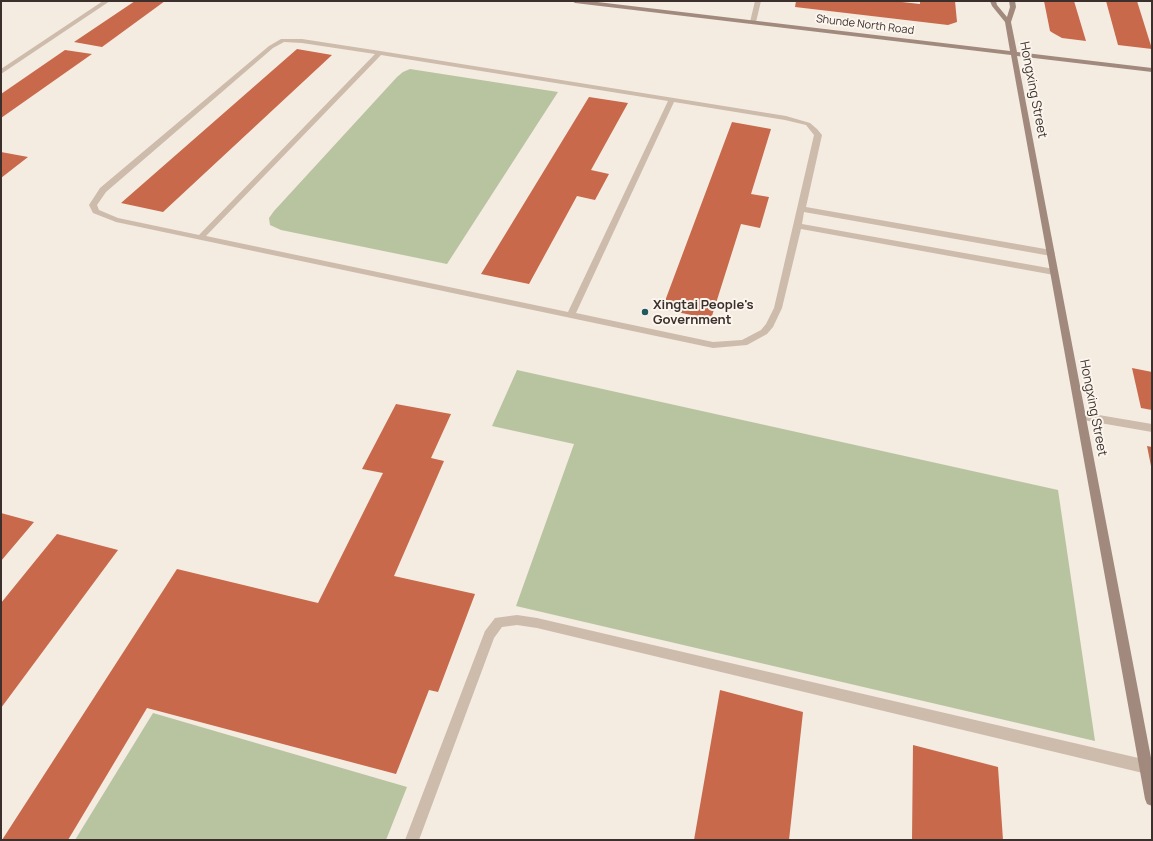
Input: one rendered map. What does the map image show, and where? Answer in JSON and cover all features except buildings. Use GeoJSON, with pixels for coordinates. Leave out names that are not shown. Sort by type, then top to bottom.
{"type":"FeatureCollection","features":[{"type":"Feature","properties":{"kind":"street"},"geometry":{"type":"LineString","coordinates":[[1,72],[107,1]]}},
{"type":"Feature","properties":{"kind":"street","name":"Shunde North Road"},"geometry":{"type":"LineString","coordinates":[[576,1],[1152,70]]}},
{"type":"Feature","properties":{"kind":"street"},"geometry":{"type":"LineString","coordinates":[[753,22],[758,1]]}},
{"type":"Feature","properties":{"kind":"street","name":"Hongxing Street"},"geometry":{"type":"LineString","coordinates":[[993,1],[994,5],[1008,22],[1152,799]]}},
{"type":"Feature","properties":{"kind":"street","name":"Hongxing Street"},"geometry":{"type":"LineString","coordinates":[[1008,22],[1013,7],[1012,1]]}},
{"type":"Feature","properties":{"kind":"street"},"geometry":{"type":"LineString","coordinates":[[283,40],[295,40],[380,53],[672,100],[800,121],[808,124],[818,135],[778,308],[770,325],[764,332],[744,343],[713,345],[200,238],[116,220],[100,214],[96,211],[93,205],[103,190],[277,43],[283,40]]}},
{"type":"Feature","properties":{"kind":"street"},"geometry":{"type":"LineString","coordinates":[[200,238],[380,53]]}},
{"type":"Feature","properties":{"kind":"street"},"geometry":{"type":"LineString","coordinates":[[571,315],[672,100]]}},
{"type":"Feature","properties":{"kind":"street"},"geometry":{"type":"LineString","coordinates":[[802,209],[1051,254]]}},
{"type":"Feature","properties":{"kind":"street"},"geometry":{"type":"LineString","coordinates":[[798,226],[1054,272]]}},
{"type":"Feature","properties":{"kind":"street"},"geometry":{"type":"LineString","coordinates":[[1081,416],[1152,428]]}},
{"type":"Feature","properties":{"kind":"street"},"geometry":{"type":"LineString","coordinates":[[412,840],[489,635],[499,622],[517,620],[537,623],[1146,767]]}},
{"type":"Feature","properties":{"kind":"green space"},"geometry":{"type":"Polygon","coordinates":[[[410,69],[558,92],[447,264],[281,230],[270,225],[269,218],[274,211],[397,77],[410,69]]]}},
{"type":"Feature","properties":{"kind":"green space"},"geometry":{"type":"Polygon","coordinates":[[[517,370],[1058,490],[1095,741],[516,606],[574,444],[492,426],[517,370]]]}},
{"type":"Feature","properties":{"kind":"green space"},"geometry":{"type":"Polygon","coordinates":[[[153,713],[407,787],[386,840],[75,840],[153,713]]]}},
{"type":"Feature","properties":{"kind":"place","name":"Xingtai People's Government"},"geometry":{"type":"Point","coordinates":[645,312]}}]}
